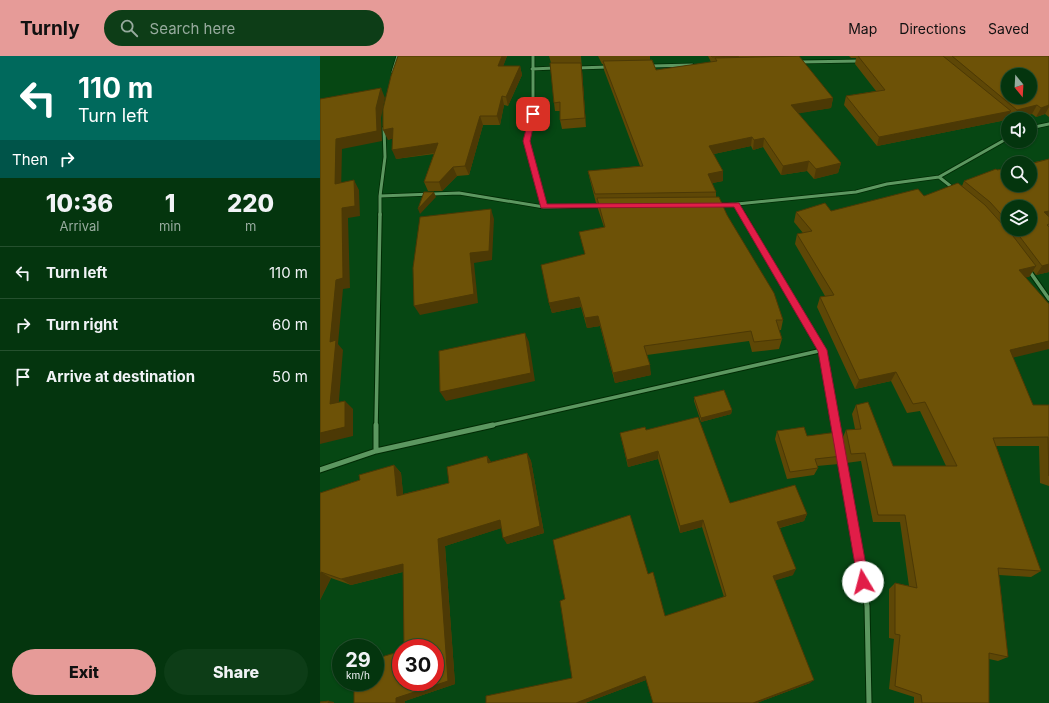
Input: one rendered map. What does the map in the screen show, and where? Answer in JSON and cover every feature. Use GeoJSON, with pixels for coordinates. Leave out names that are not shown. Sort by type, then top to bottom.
{"type":"FeatureCollection","features":[{"type":"Feature","properties":{"kind":"street"},"geometry":{"type":"LineString","coordinates":[[391,80],[398,56]]}},
{"type":"Feature","properties":{"kind":"street"},"geometry":{"type":"LineString","coordinates":[[533,56],[533,114],[527,141],[544,207]]}},
{"type":"Feature","properties":{"kind":"street"},"geometry":{"type":"LineString","coordinates":[[794,62],[865,60]]}},
{"type":"Feature","properties":{"kind":"street"},"geometry":{"type":"LineString","coordinates":[[643,66],[698,65]]}},
{"type":"Feature","properties":{"kind":"street"},"geometry":{"type":"LineString","coordinates":[[572,68],[611,67]]}},
{"type":"Feature","properties":{"kind":"street"},"geometry":{"type":"LineString","coordinates":[[532,69],[556,68]]}},
{"type":"Feature","properties":{"kind":"street"},"geometry":{"type":"LineString","coordinates":[[1037,127],[1049,124]]}},
{"type":"Feature","properties":{"kind":"street"},"geometry":{"type":"LineString","coordinates":[[376,451],[380,196],[385,157],[384,126]]}},
{"type":"Feature","properties":{"kind":"street"},"geometry":{"type":"LineString","coordinates":[[713,205],[856,192],[887,184],[939,177],[1001,142]]}},
{"type":"Feature","properties":{"kind":"street"},"geometry":{"type":"LineString","coordinates":[[939,177],[956,191]]}},
{"type":"Feature","properties":{"kind":"street"},"geometry":{"type":"LineString","coordinates":[[380,196],[459,193],[544,207],[606,206]]}},
{"type":"Feature","properties":{"kind":"street"},"geometry":{"type":"LineString","coordinates":[[737,204],[823,350],[839,442]]}},
{"type":"Feature","properties":{"kind":"street"},"geometry":{"type":"LineString","coordinates":[[1023,262],[1049,299]]}},
{"type":"Feature","properties":{"kind":"street"},"geometry":{"type":"LineString","coordinates":[[320,470],[376,451],[823,350]]}},
{"type":"Feature","properties":{"kind":"street"},"geometry":{"type":"LineString","coordinates":[[840,450],[867,606],[869,703]]}},
{"type":"Feature","properties":{"kind":"building"},"geometry":{"type":"Polygon","coordinates":[[[398,56],[502,56],[498,66],[520,66],[506,97],[502,96],[497,116],[480,116],[465,166],[453,167],[439,182],[424,182],[438,143],[392,150],[393,128],[383,130],[383,109],[391,76],[398,56]]]}},
{"type":"Feature","properties":{"kind":"building"},"geometry":{"type":"Polygon","coordinates":[[[711,56],[739,56],[712,57],[711,56]]]}},
{"type":"Feature","properties":{"kind":"building"},"geometry":{"type":"Polygon","coordinates":[[[799,56],[833,98],[791,105],[841,163],[816,169],[809,161],[783,166],[764,138],[754,140],[752,137],[709,146],[723,171],[708,174],[716,192],[595,194],[588,171],[643,166],[603,61],[652,60],[656,70],[717,61],[715,58],[799,56]]]}},
{"type":"Feature","properties":{"kind":"building"},"geometry":{"type":"Polygon","coordinates":[[[858,56],[943,56],[1011,111],[879,137],[846,96],[885,90],[858,56]]]}},
{"type":"Feature","properties":{"kind":"building"},"geometry":{"type":"Polygon","coordinates":[[[952,56],[1049,56],[1049,105],[1041,108],[1037,105],[1017,110],[1010,104],[1037,104],[1037,68],[1001,68],[1001,97],[952,56]]]}},
{"type":"Feature","properties":{"kind":"building"},"geometry":{"type":"Polygon","coordinates":[[[550,63],[581,63],[585,118],[560,120],[560,102],[554,103],[550,63]]]}},
{"type":"Feature","properties":{"kind":"building"},"geometry":{"type":"Polygon","coordinates":[[[381,88],[376,108],[377,131],[336,139],[335,184],[354,180],[355,206],[342,208],[343,278],[336,280],[330,342],[336,340],[330,404],[345,401],[345,427],[320,433],[320,99],[381,88]]]}},
{"type":"Feature","properties":{"kind":"building"},"geometry":{"type":"Polygon","coordinates":[[[1049,159],[1049,211],[1044,212],[1049,217],[1049,224],[1047,225],[1049,227],[1049,264],[1042,266],[1019,236],[1037,236],[1037,200],[1001,200],[1001,214],[990,202],[964,181],[996,169],[1001,169],[1001,192],[1037,192],[1037,162],[1049,159]]]}},
{"type":"Feature","properties":{"kind":"building"},"geometry":{"type":"Polygon","coordinates":[[[958,183],[985,205],[1001,223],[1001,236],[1013,236],[1036,266],[1019,270],[1049,304],[1049,341],[1010,350],[1033,405],[1049,405],[1049,476],[1048,437],[993,438],[1041,571],[998,568],[1008,657],[989,653],[989,703],[922,703],[921,695],[895,686],[900,635],[895,634],[895,583],[917,588],[905,515],[878,515],[865,453],[851,454],[846,430],[861,429],[856,405],[868,402],[893,466],[957,466],[925,402],[913,404],[896,372],[859,380],[820,297],[834,295],[797,234],[812,231],[796,212],[825,203],[831,211],[918,189],[924,196],[958,183]]]}},
{"type":"Feature","properties":{"kind":"building"},"geometry":{"type":"Polygon","coordinates":[[[424,192],[434,192],[418,209],[424,192]]]}},
{"type":"Feature","properties":{"kind":"building"},"geometry":{"type":"Polygon","coordinates":[[[719,197],[727,215],[774,293],[783,320],[776,320],[782,339],[754,342],[751,331],[644,346],[650,365],[613,373],[598,316],[585,318],[579,297],[549,303],[541,265],[585,254],[579,232],[605,227],[597,198],[719,197]]]}},
{"type":"Feature","properties":{"kind":"building"},"geometry":{"type":"Polygon","coordinates":[[[491,209],[489,251],[470,253],[474,294],[414,306],[413,268],[420,217],[491,209]]]}},
{"type":"Feature","properties":{"kind":"building"},"geometry":{"type":"Polygon","coordinates":[[[525,333],[531,373],[440,392],[439,351],[525,333]]]}},
{"type":"Feature","properties":{"kind":"building"},"geometry":{"type":"Polygon","coordinates":[[[724,390],[732,410],[701,418],[694,397],[724,390]]]}},
{"type":"Feature","properties":{"kind":"building"},"geometry":{"type":"Polygon","coordinates":[[[698,417],[730,503],[795,485],[807,514],[777,522],[796,569],[773,576],[814,680],[753,703],[653,703],[645,676],[576,703],[486,703],[486,696],[572,678],[560,601],[565,599],[553,540],[630,515],[648,574],[653,572],[665,616],[726,596],[703,520],[680,526],[658,451],[627,460],[620,433],[645,427],[646,430],[698,417]]]}},
{"type":"Feature","properties":{"kind":"building"},"geometry":{"type":"Polygon","coordinates":[[[804,427],[807,436],[838,432],[842,456],[815,459],[818,468],[790,472],[777,431],[804,427]]]}},
{"type":"Feature","properties":{"kind":"building"},"geometry":{"type":"Polygon","coordinates":[[[527,453],[540,526],[503,538],[500,520],[438,539],[448,681],[444,682],[444,639],[404,639],[403,564],[341,579],[321,572],[320,575],[320,493],[360,480],[359,475],[394,465],[397,496],[449,483],[447,467],[487,456],[488,463],[527,453]]]}},
{"type":"Feature","properties":{"kind":"building"},"geometry":{"type":"Polygon","coordinates":[[[392,654],[392,691],[417,691],[396,698],[396,703],[354,703],[354,691],[384,691],[384,656],[392,654]]]}},
{"type":"Feature","properties":{"kind":"building"},"geometry":{"type":"Polygon","coordinates":[[[329,701],[328,703],[320,703],[320,702],[329,701]]]}},
{"type":"Feature","properties":{"kind":"route"},"geometry":{"type":"LineString","coordinates":[[533,114],[527,141],[544,207],[737,204],[823,350],[860,557],[863,582]]}}]}
